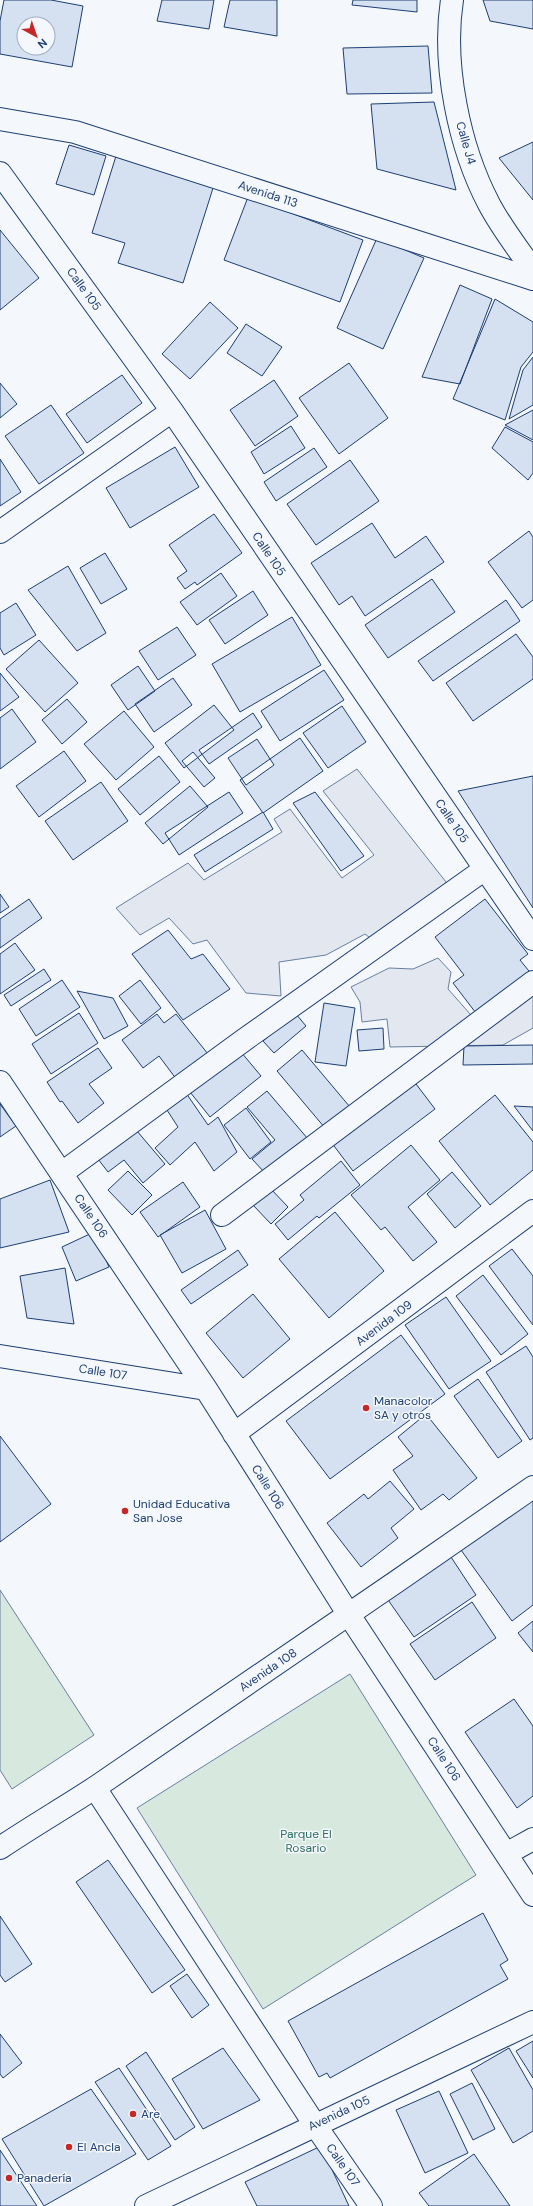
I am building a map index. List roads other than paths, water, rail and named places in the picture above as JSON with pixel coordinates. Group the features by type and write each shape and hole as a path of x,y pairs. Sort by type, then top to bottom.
{"street":[{"name":"Calle J4","path":"452,0 449,21 453,86 462,132 475,173 489,205 533,270"},
{"name":"Avenida 113","path":"0,119 75,132 533,279"},
{"name":"Calle 105","path":"0,172 172,411 533,939"},
{"path":"0,532 172,411"},
{"path":"62,1173 485,869"},
{"path":"222,1215 533,982"},
{"name":"Calle 106","path":"0,1082 206,1389 349,1615 533,1895"},
{"name":"Avenida 109","path":"234,1434 533,1211"},
{"name":"Calle 107","path":"0,1356 206,1389"},
{"name":"Avenida 108","path":"0,1848 95,1788 349,1615 533,1487"},
{"name":"Calle 107","path":"95,1788 315,2125 371,2206"},
{"path":"506,1854 533,1839"},
{"name":"Avenida 105","path":"146,2206 533,2022"}],"place":[{"name":"Manacolor SA y otros","path":"366,1408"},
{"name":"Unidad Educativa San Jose","path":"125,1511"},
{"name":"Are","path":"133,2114"},
{"name":"El Ancla","path":"69,2147"},
{"name":"Panadería","path":"9,2178"}],"park label":[{"name":"Parque El Rosario","path":"306,1841"}]}
